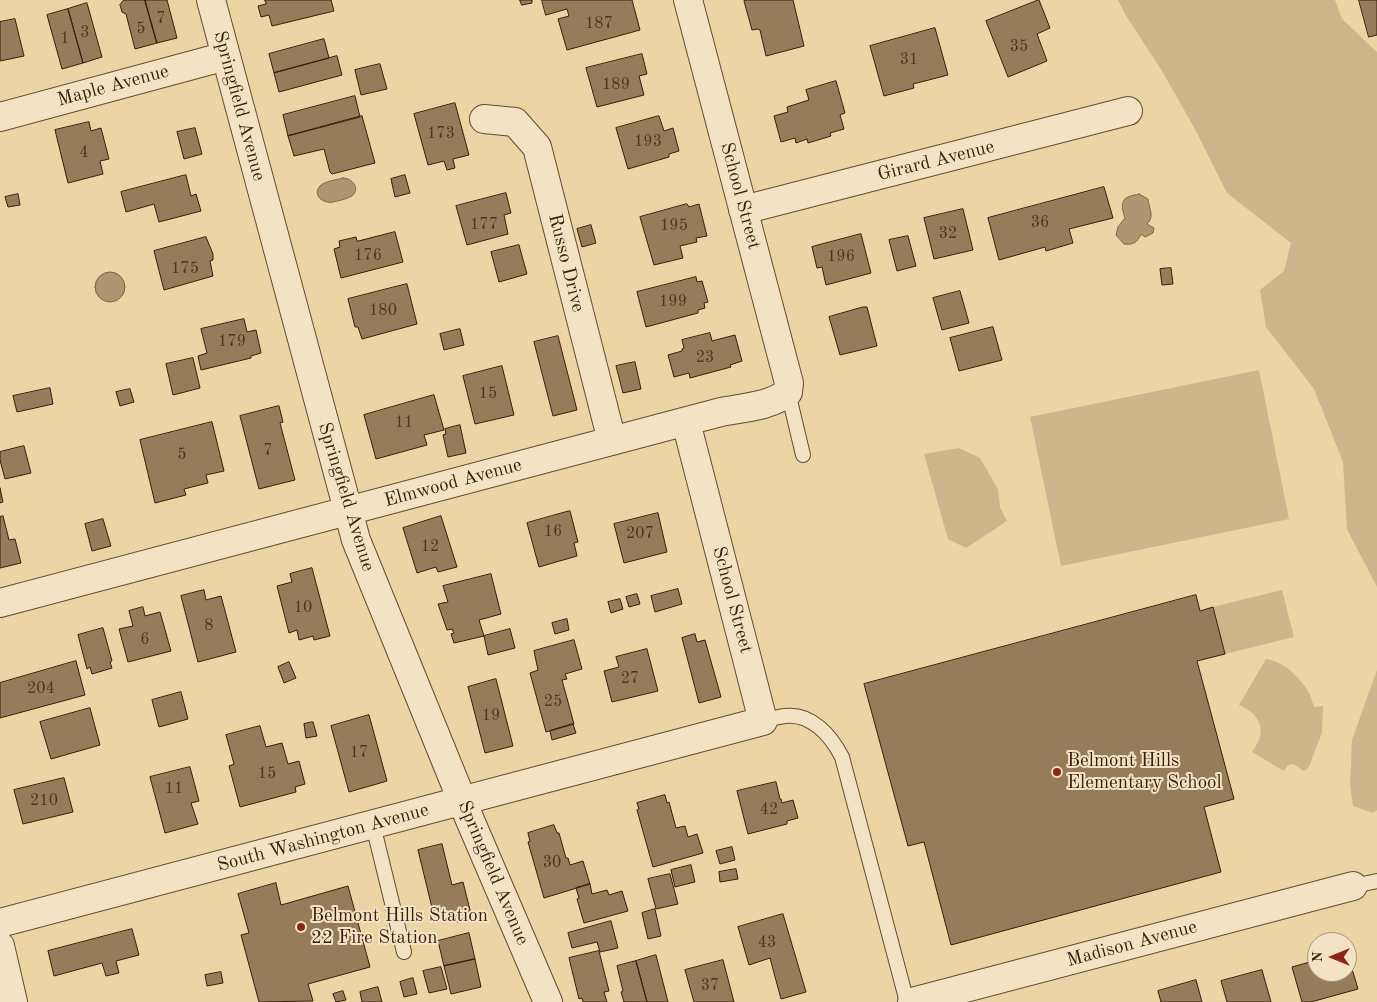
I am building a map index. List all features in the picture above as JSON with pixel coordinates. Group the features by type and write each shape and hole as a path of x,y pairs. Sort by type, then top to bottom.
{"street":[{"name":"Springfield Avenue","path":"211,0 347,511 364,562 462,801 548,1002"},
{"name":"School Street","path":"688,0 789,383 788,392"},
{"name":"Maple Avenue","path":"0,117 226,56"},
{"name":"Girard Avenue","path":"743,210 1128,111"},
{"name":"Russo Drive","path":"484,119 515,122 537,146 612,441"},
{"name":"Elmwood Avenue","path":"0,603 612,441 764,403 783,396 788,392"},
{"name":"School Street","path":"686,422 763,721"},
{"name":"South Washington Avenue","path":"0,923 763,721"},
{"name":"Madison Avenue","path":"912,1002 1365,884"},
{"path":"0,946 13,1002"}],"lane":[{"path":"788,392 803,455"},
{"path":"763,721 787,716 805,719 821,728 834,741 842,757 907,1002"},
{"path":"373,825 404,952"}],"shaded area":[{"path":"1118,0 1335,0 1342,19 1377,52 1377,587 1347,529 1343,462 1314,389 1266,327 1260,290 1284,271 1291,243 1227,193 1196,131"},
{"path":"343,178 354,184 356,190 352,196 342,200 326,202 318,196 318,189 322,184"},
{"path":"1139,194 1148,199 1151,218 1147,224 1154,228 1153,233 1145,237 1141,234 1134,243 1124,244 1116,235 1118,227 1125,218 1122,207 1123,203 1129,196"},
{"path":"110,272 121,276 125,287 121,298 110,302 99,298 95,287 99,276"},
{"path":"1259,370 1289,519 1061,566 1030,417"},
{"path":"959,448 980,458 998,489 1000,507 1007,521 966,548 948,539 924,454"},
{"path":"1282,590 1294,637 1225,654 1213,607"},
{"path":"1266,659 1284,666 1300,680 1308,691 1314,707 1323,706 1322,732 1309,767 1304,771 1293,764 1288,765 1284,771 1252,752 1260,737 1260,724 1253,714 1239,705"},
{"path":"1377,670 1377,810 1373,813 1353,806 1350,785 1352,740"}],"building":[{"path":"124,0 145,0 157,43 135,49 126,14 122,12 120,5"},
{"path":"145,0 167,0 177,38 157,43"},
{"path":"265,0 331,0 334,11 272,26 269,15 261,17 258,6 266,4"},
{"path":"520,0 532,0 532,3 522,5"},
{"path":"542,0 632,0 640,30 567,50 558,19 569,16 567,9 546,15"},
{"path":"793,0 804,46 766,56 760,30 752,30 744,1"},
{"path":"1039,0 1050,28 1037,34 1047,61 1008,77 986,21"},
{"path":"1359,0 1377,0 1377,35 1369,37"},
{"path":"87,3 102,57 83,63 68,9"},
{"path":"68,9 83,63 62,69 47,15"},
{"path":"15,19 24,56 0,61 0,22"},
{"path":"935,28 948,75 913,84 914,88 884,96 870,46"},
{"path":"324,39 329,58 274,73 269,54"},
{"path":"642,54 647,74 639,76 644,95 597,107 586,68"},
{"path":"337,56 342,75 279,92 274,73"},
{"path":"380,64 387,89 361,95 355,70"},
{"path":"836,81 845,113 840,115 844,129 830,133 831,136 808,143 807,139 796,143 795,138 781,142 774,116 788,112 787,107 809,100 806,90"},
{"path":"355,96 360,117 288,136 283,115"},
{"path":"455,103 469,155 453,159 455,168 447,170 444,161 428,165 414,114"},
{"path":"362,116 375,163 332,174 324,149 294,156 288,136"},
{"path":"659,116 664,131 673,128 679,151 669,154 669,157 628,169 616,128"},
{"path":"89,122 91,131 101,128 109,159 100,161 103,174 68,183 55,130"},
{"path":"195,128 202,154 184,159 177,132"},
{"path":"186,175 191,196 196,194 201,211 159,222 154,204 126,212 121,192"},
{"path":"405,175 410,193 395,197 391,179"},
{"path":"1104,187 1113,218 1069,229 1073,243 1046,251 1045,247 999,260 988,218"},
{"path":"506,193 511,213 504,215 508,234 467,245 456,206"},
{"path":"18,194 20,205 8,207 5,197"},
{"path":"687,204 689,207 699,204 707,236 696,238 697,242 680,246 683,258 654,265 640,217"},
{"path":"963,209 973,250 934,259 924,218"},
{"path":"591,225 596,243 582,247 577,229"},
{"path":"395,232 403,262 341,278 334,249 340,247 339,241 356,237 357,241"},
{"path":"861,234 871,273 826,285 822,267 817,268 812,247"},
{"path":"908,236 916,266 897,271 889,240"},
{"path":"206,237 213,254 213,260 210,261 213,276 164,290 154,251"},
{"path":"519,245 527,274 499,282 491,252"},
{"path":"1171,268 1173,284 1162,285 1160,269"},
{"path":"696,277 697,282 702,281 708,302 704,303 705,308 698,310 698,313 646,327 637,292"},
{"path":"407,284 417,324 362,339 358,327 355,327 348,299"},
{"path":"960,291 969,323 942,330 933,298"},
{"path":"867,307 877,346 840,355 829,317"},
{"path":"244,319 247,332 256,330 261,353 251,356 251,358 201,370 198,356 207,353 201,329"},
{"path":"993,327 1002,360 959,371 950,338"},
{"path":"460,329 464,345 444,350 440,334"},
{"path":"710,333 712,341 735,335 742,361 730,365 731,367 690,378 689,373 674,377 668,355 682,351 684,348 682,340"},
{"path":"558,336 577,410 553,416 534,342"},
{"path":"193,358 200,388 173,395 166,364"},
{"path":"635,362 641,389 623,393 616,366"},
{"path":"502,366 514,415 475,424 463,376"},
{"path":"50,388 53,404 17,412 13,396"},
{"path":"130,389 134,402 120,406 116,392"},
{"path":"434,395 444,430 424,435 427,445 376,459 364,415"},
{"path":"279,406 283,422 280,423 295,480 259,489 240,416"},
{"path":"212,422 224,471 206,475 208,483 184,489 186,495 155,503 140,440"},
{"path":"460,425 466,453 448,457 443,435 446,434 445,429"},
{"path":"24,446 31,473 5,479 0,452"},
{"path":"0,488 3,502 0,503"},
{"path":"570,511 578,542 574,543 577,556 539,567 527,523"},
{"path":"658,513 667,552 624,563 614,524"},
{"path":"3,516 9,540 15,539 21,563 0,568 0,517"},
{"path":"441,516 457,567 438,572 436,567 417,573 403,528"},
{"path":"103,519 111,546 92,551 85,524"},
{"path":"312,568 330,636 314,640 313,636 299,640 297,630 289,633 277,586 292,582 290,574"},
{"path":"491,574 501,614 479,620 484,636 454,643 451,634 454,633 452,629 447,630 438,604 448,602 443,586"},
{"path":"678,589 682,604 655,612 651,596"},
{"path":"204,590 206,600 221,596 236,652 198,662 181,596"},
{"path":"637,594 640,604 629,607 626,597"},
{"name":"Belmont Hills Elementary School","path":"1196,595 1200,611 1213,607 1225,654 1197,661 1234,799 1204,807 1221,872 951,945 924,842 908,846 864,684"},
{"path":"620,599 623,609 611,613 608,602"},
{"path":"143,607 145,616 160,612 171,651 128,662 119,629 133,626 129,611"},
{"path":"567,619 569,630 555,634 552,623"},
{"path":"103,628 112,661 110,662 112,668 92,674 90,667 87,669 78,635"},
{"path":"510,629 515,648 488,655 484,636"},
{"path":"695,634 697,642 705,640 721,697 699,703 682,638"},
{"path":"574,640 582,669 565,674 567,679 562,680 574,724 546,732 530,673 538,670 534,651"},
{"path":"647,649 658,691 612,702 604,671 619,667 616,657"},
{"path":"76,661 85,695 0,718 0,683"},
{"path":"289,662 296,678 284,683 278,667"},
{"path":"496,679 513,746 485,753 468,687"},
{"path":"181,692 188,719 159,727 152,700"},
{"path":"90,708 100,745 51,759 40,722"},
{"path":"369,715 387,781 349,792 331,726"},
{"path":"313,722 317,736 306,738 304,724"},
{"path":"573,724 576,733 552,740 550,731"},
{"path":"260,726 266,747 282,743 288,764 299,761 305,784 295,787 296,792 240,807 229,766 234,764 226,735"},
{"path":"190,767 199,801 191,803 198,824 165,833 150,777"},
{"path":"64,778 73,812 23,824 14,790"},
{"path":"776,782 782,803 793,800 798,818 787,821 787,824 748,834 737,791"},
{"path":"665,795 667,803 669,802 676,828 685,826 688,837 697,834 703,853 653,867 637,810 639,809 637,803"},
{"path":"554,825 557,833 559,833 566,858 568,858 570,865 583,861 590,884 544,898 528,842 530,841 528,833"},
{"path":"442,844 452,885 463,882 472,918 457,922 455,911 434,916 418,850"},
{"path":"732,847 735,860 720,864 716,851"},
{"path":"691,865 695,882 675,887 671,870"},
{"path":"736,869 738,879 720,882 719,872"},
{"path":"670,874 678,904 656,909 648,879"},
{"path":"276,883 281,905 348,886 370,967 308,984 313,1001 259,1002 241,935 249,933 238,894"},
{"path":"590,884 592,894 607,890 609,895 622,891 628,911 584,923 576,888"},
{"path":"655,909 661,936 648,939 642,913"},
{"path":"783,914 806,992 781,999 770,958 749,965 738,927"},
{"path":"611,921 618,948 600,952 597,942 572,948 568,933"},
{"path":"132,929 139,955 116,961 119,973 106,976 102,963 54,976 48,951"},
{"path":"469,933 475,959 444,966 438,941"},
{"path":"599,951 609,991 604,992 607,1002 583,1002 582,998 579,999 569,958"},
{"path":"656,955 668,1002 647,1002 636,961"},
{"path":"475,959 481,987 451,994 444,966"},
{"path":"723,960 734,1002 694,1002 685,970"},
{"path":"636,961 647,1002 624,1002 617,966"},
{"path":"1307,963 1307,982 1356,982 1358,989 1311,1002 1302,1002 1292,967"},
{"path":"441,967 447,989 429,993 423,971"},
{"path":"1262,970 1271,1002 1227,1002 1221,981"},
{"path":"221,972 223,983 207,986 205,975"},
{"path":"413,978 417,994 404,997 400,982"},
{"path":"1196,980 1202,1002 1161,1002 1158,991"},
{"path":"378,987 382,1002 362,1002 360,992"},
{"path":"343,991 346,1000 336,1002 333,994"}],"place":[{"name":"Belmont Hills Elementary School","path":"1057,772"},
{"name":"Belmont Hills Station 22 Fire Station","path":"301,927"}]}
